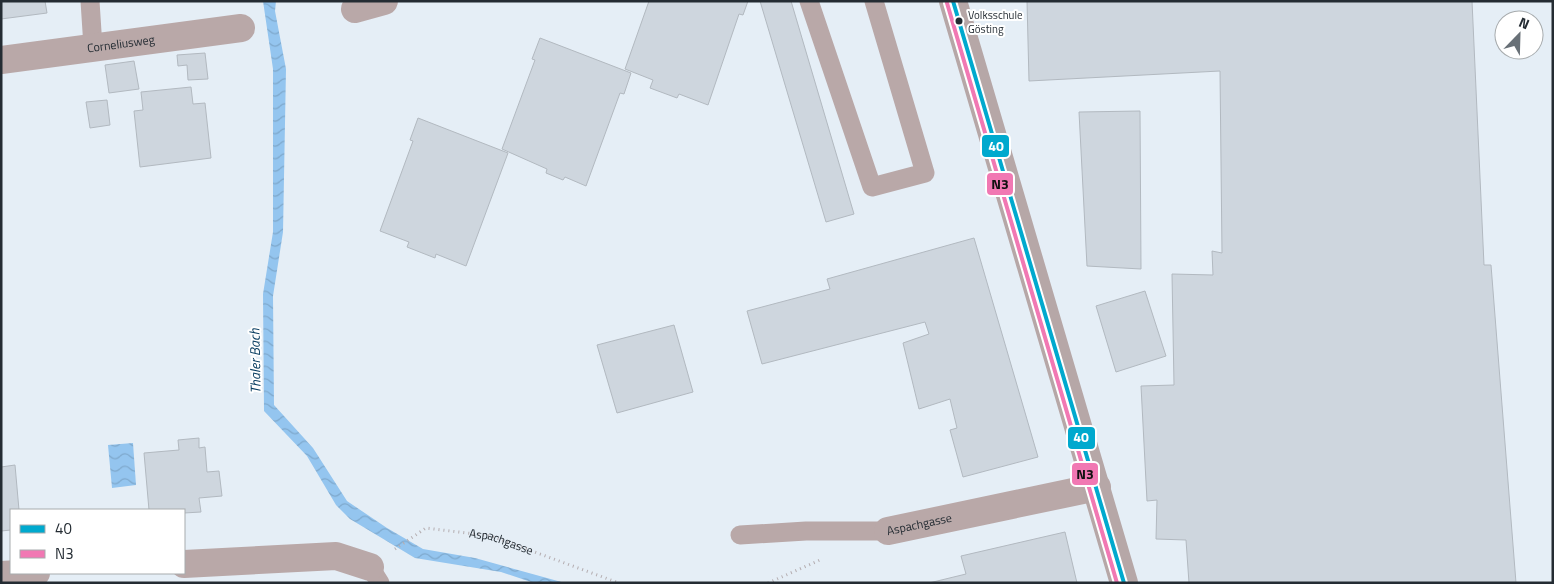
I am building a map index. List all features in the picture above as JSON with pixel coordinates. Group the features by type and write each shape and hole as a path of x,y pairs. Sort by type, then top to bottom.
{"main road":[{"path":"953,1 1124,583"}],"street":[{"path":"355,8 384,1"},
{"name":"Corneliusweg","path":"1,60 241,28"},
{"name":"Aspachgasse","path":"888,531 1097,487"},
{"path":"185,564 336,556 375,575"},
{"path":"1,575 18,574"}],"lane":[{"path":"90,1 93,47"},
{"path":"809,1 872,187 925,173 874,1"},
{"name":"Aspachgasse","path":"740,534 806,531 888,531"}],"path":[{"name":"Aspachgasse","path":"392,552 426,528 491,536 619,583"}],"water":[{"name":"Thaler Bach","path":"263,1 276,1 275,11 286,69 283,232 273,296 274,405 313,448 347,501 387,528 423,549 475,558 565,583 534,583 501,572 415,558 350,519 336,505 307,456 264,411 263,294 273,232 273,69"},
{"path":"133,443 136,485 112,488 108,445"}],"building":[{"path":"1,1 45,1 47,13 1,19"},
{"path":"649,1 748,1 743,15 739,14 708,105 679,94 677,98 650,88 653,80 625,69"},
{"path":"760,1 791,1 854,214 826,222"},
{"path":"1027,1 1472,1 1484,265 1491,265 1516,583 1189,583 1186,540 1156,539 1157,500 1147,501 1141,386 1174,385 1172,274 1213,275 1212,251 1222,253 1220,71 1029,81"},
{"path":"540,38 631,73 624,94 620,93 586,186 565,177 563,180 546,173 547,169 502,149 535,60 532,59"},
{"path":"205,53 208,79 188,80 187,65 178,66 177,55"},
{"path":"134,61 139,89 109,93 105,65"},
{"path":"191,87 193,104 205,103 211,158 140,167 134,111 143,110 141,92"},
{"path":"107,100 110,125 90,128 86,102"},
{"path":"1140,111 1141,269 1087,266 1079,112"},
{"path":"418,118 508,153 466,266 436,254 435,258 407,247 409,242 380,231 413,141 410,140"},
{"path":"974,238 1038,457 963,477 950,430 957,428 950,399 919,409 903,343 929,334 925,322 762,364 747,311 830,289 827,279"},
{"path":"1145,291 1166,356 1116,372 1096,306"},
{"path":"674,325 693,392 617,413 597,345"},
{"path":"199,438 199,448 205,447 207,472 219,471 222,496 199,498 201,512 185,513 185,509 149,509 144,453 179,450 178,440"},
{"path":"15,465 19,509 10,509 10,530 1,531 1,467"},
{"path":"1065,532 1077,583 929,583 966,574 961,556"}],"transit line":[{"name":"40","path":"953,1 1124,583"},
{"name":"N3","path":"947,3 1117,583"}],"place":[{"name":"Volksschule Gösting","path":"959,21"}]}
